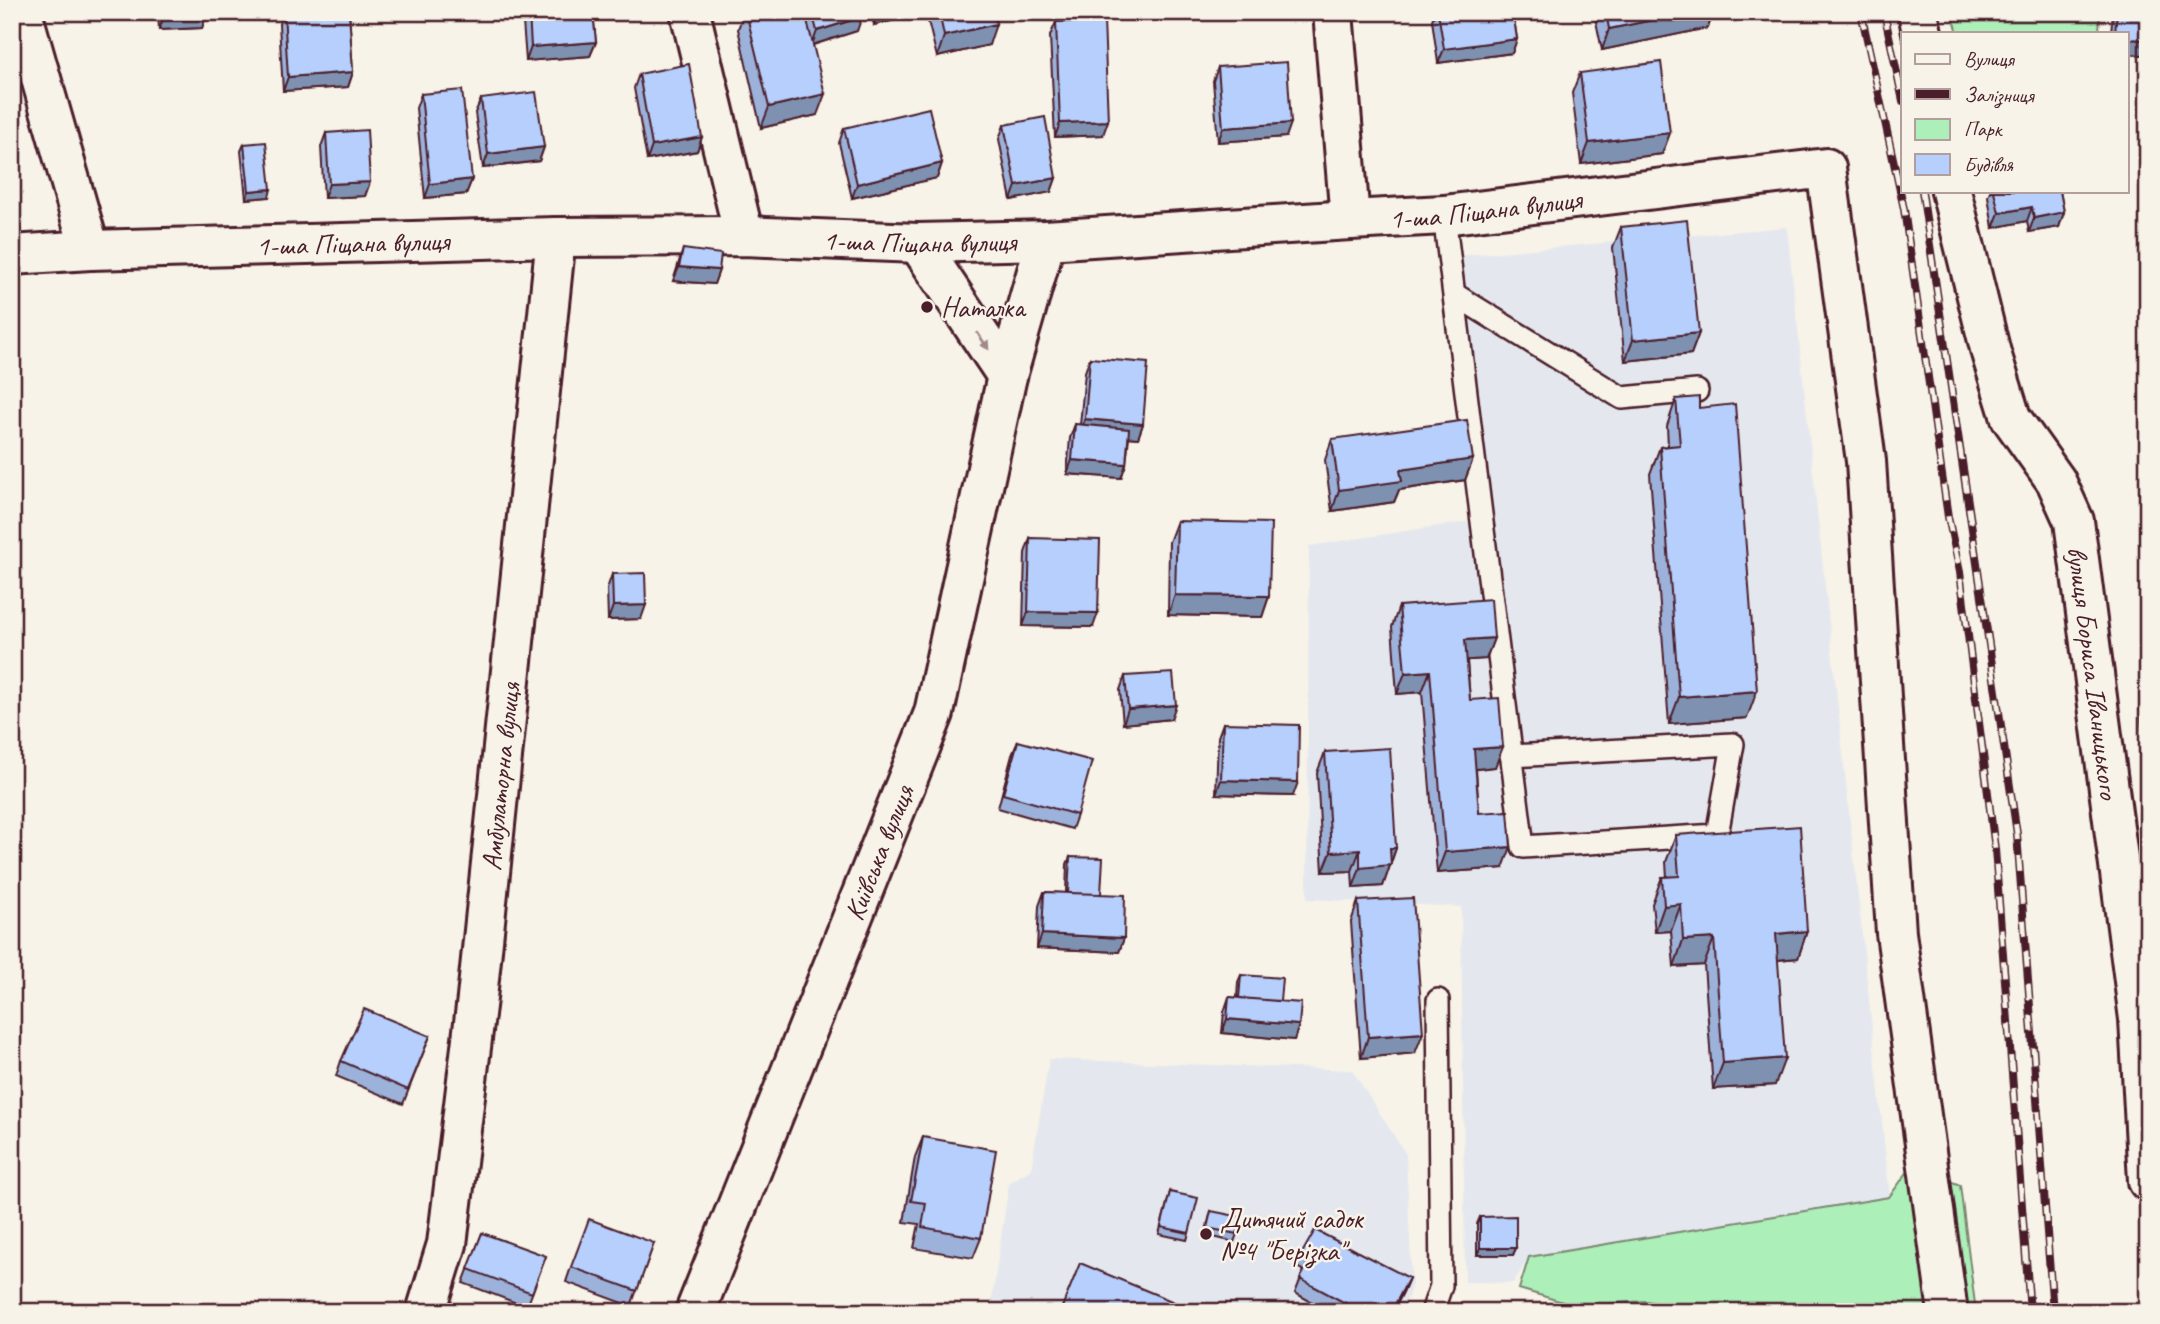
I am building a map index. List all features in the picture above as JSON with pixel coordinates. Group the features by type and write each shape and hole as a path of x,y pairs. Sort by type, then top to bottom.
{"street":[{"path":"22,12 89,250"},
{"path":"690,12 744,236"},
{"path":"1333,12 1350,220"},
{"path":"1918,12 1922,32"},
{"name":"1-ша Піщана вулиця","path":"12,255 89,250 556,237 744,236 918,243 1046,240 1444,215 1826,168 1866,461 1896,933 1948,1312"},
{"name":"вулиця Бориса Іваницького","path":"1951,192 1991,353 2011,418 2056,481 2074,520 2139,1019 2148,1181"},
{"name":"Амбулаторна вулиця","path":"426,1312 447,1244 477,998 556,237"},
{"name":"Київська вулиця","path":"695,1312 934,713 1007,376 1046,240"},
{"path":"918,243 1007,376"}],"lane":[{"path":"1444,215 1522,847 1717,835 1734,744 1511,756"},
{"path":"1454,294 1622,398 1697,391"},
{"path":"1432,1312 1441,1286 1438,1000"}],"shaded area":[{"path":"1787,227 1890,1197 1530,1257 1513,1283 1465,1282 1461,907 1307,899 1309,546 1490,518 1454,256"},
{"name":"Дитячий садок №4 \"Берізка\"","path":"1049,1059 1352,1070 1406,1154 1412,1284 1403,1312 990,1312 1009,1183 1031,1169"}],"green space":[{"path":"1952,12 2100,12 2099,32 1958,32"},
{"path":"1912,1166 1960,1185 1976,1312 1700,1312 1646,1301 1576,1306 1519,1289 1529,1257 1889,1197"}],"building":[{"path":"163,12 207,12 207,14 164,16"},
{"path":"284,12 349,12 353,72 288,77"},
{"path":"529,12 593,12 596,42 531,47"},
{"path":"746,12 805,12 825,94 769,107"},
{"path":"812,12 860,12 862,17 817,31"},
{"path":"939,12 994,12 996,24 944,36"},
{"path":"1438,12 1513,12 1517,39 1444,49"},
{"path":"1606,12 1691,12 1609,29"},
{"path":"2117,12 2148,12 2148,40 2128,39 2128,32 2115,32"},
{"path":"1104,20 1108,121 1060,123 1056,22"},
{"path":"1287,62 1291,123 1223,128 1218,67"},
{"path":"1661,62 1670,133 1589,143 1580,73"},
{"path":"689,64 702,137 652,146 639,74"},
{"path":"462,90 472,179 430,184 421,94"},
{"path":"536,92 544,147 488,154 481,99"},
{"path":"929,108 942,163 857,184 844,128"},
{"path":"1045,117 1056,178 1016,186 1004,125"},
{"path":"367,130 370,182 329,184 326,133"},
{"path":"266,142 271,189 249,191 244,144"},
{"path":"1994,192 2060,192 2064,212 2034,218 2032,207 1999,213"},
{"path":"1687,220 1699,333 1633,340 1621,227"},
{"path":"683,249 721,254 719,270 679,267"},
{"path":"1090,358 1148,363 1143,424 1085,419"},
{"path":"1699,397 1699,408 1735,404 1757,691 1679,697 1660,447 1680,445 1676,399"},
{"path":"1467,420 1473,459 1400,470 1402,481 1339,490 1332,439"},
{"path":"1075,424 1129,429 1126,464 1072,460"},
{"path":"1177,521 1271,523 1269,596 1175,595"},
{"path":"1030,538 1100,540 1098,613 1028,612"},
{"path":"645,573 646,605 613,606 612,574"},
{"path":"1491,599 1494,638 1465,640 1470,700 1499,698 1503,747 1474,749 1479,813 1508,811 1511,847 1445,852 1430,671 1405,673 1399,606"},
{"path":"1173,673 1176,705 1128,709 1125,676"},
{"path":"2145,681 2148,681 2147,719"},
{"path":"1223,723 1299,725 1298,782 1221,780"},
{"path":"1018,741 1092,761 1077,815 1003,794"},
{"path":"1390,748 1396,848 1390,848 1391,865 1360,868 1360,850 1331,852 1325,752"},
{"path":"1800,826 1807,931 1776,934 1785,1058 1723,1063 1714,938 1683,940 1681,904 1664,906 1662,877 1679,876 1676,835"},
{"path":"1070,857 1103,858 1101,894 1068,893"},
{"path":"1044,892 1125,895 1124,938 1042,934"},
{"path":"1413,898 1423,1033 1368,1037 1358,901"},
{"path":"1241,975 1282,978 1280,1001 1239,998"},
{"path":"1229,997 1301,1003 1299,1025 1227,1019"},
{"path":"364,1009 430,1036 408,1090 341,1061"},
{"path":"923,1137 996,1150 981,1238 922,1227 926,1203 911,1201"},
{"path":"1170,1192 1198,1198 1189,1233 1161,1227"},
{"path":"1211,1211 1241,1217 1237,1234 1207,1228"},
{"path":"1516,1216 1516,1248 1480,1248 1480,1217"},
{"path":"589,1219 654,1243 637,1291 571,1267"},
{"path":"1315,1230 1409,1278 1391,1312 1362,1312 1300,1279 1311,1258 1302,1253"},
{"path":"482,1233 546,1256 532,1293 468,1269"},
{"path":"1080,1263 1198,1312 1060,1312"}],"railway":[{"path":"1861,12 1904,209 1948,517 1960,572 1995,849 2030,1312"},
{"path":"1884,12 1901,92"},
{"path":"1922,192 2017,834 2053,1312"}],"place":[{"name":"Наталка","path":"927,307"},
{"name":"Дитячий садок №4 \"Берізка\"","path":"1206,1234"}]}
